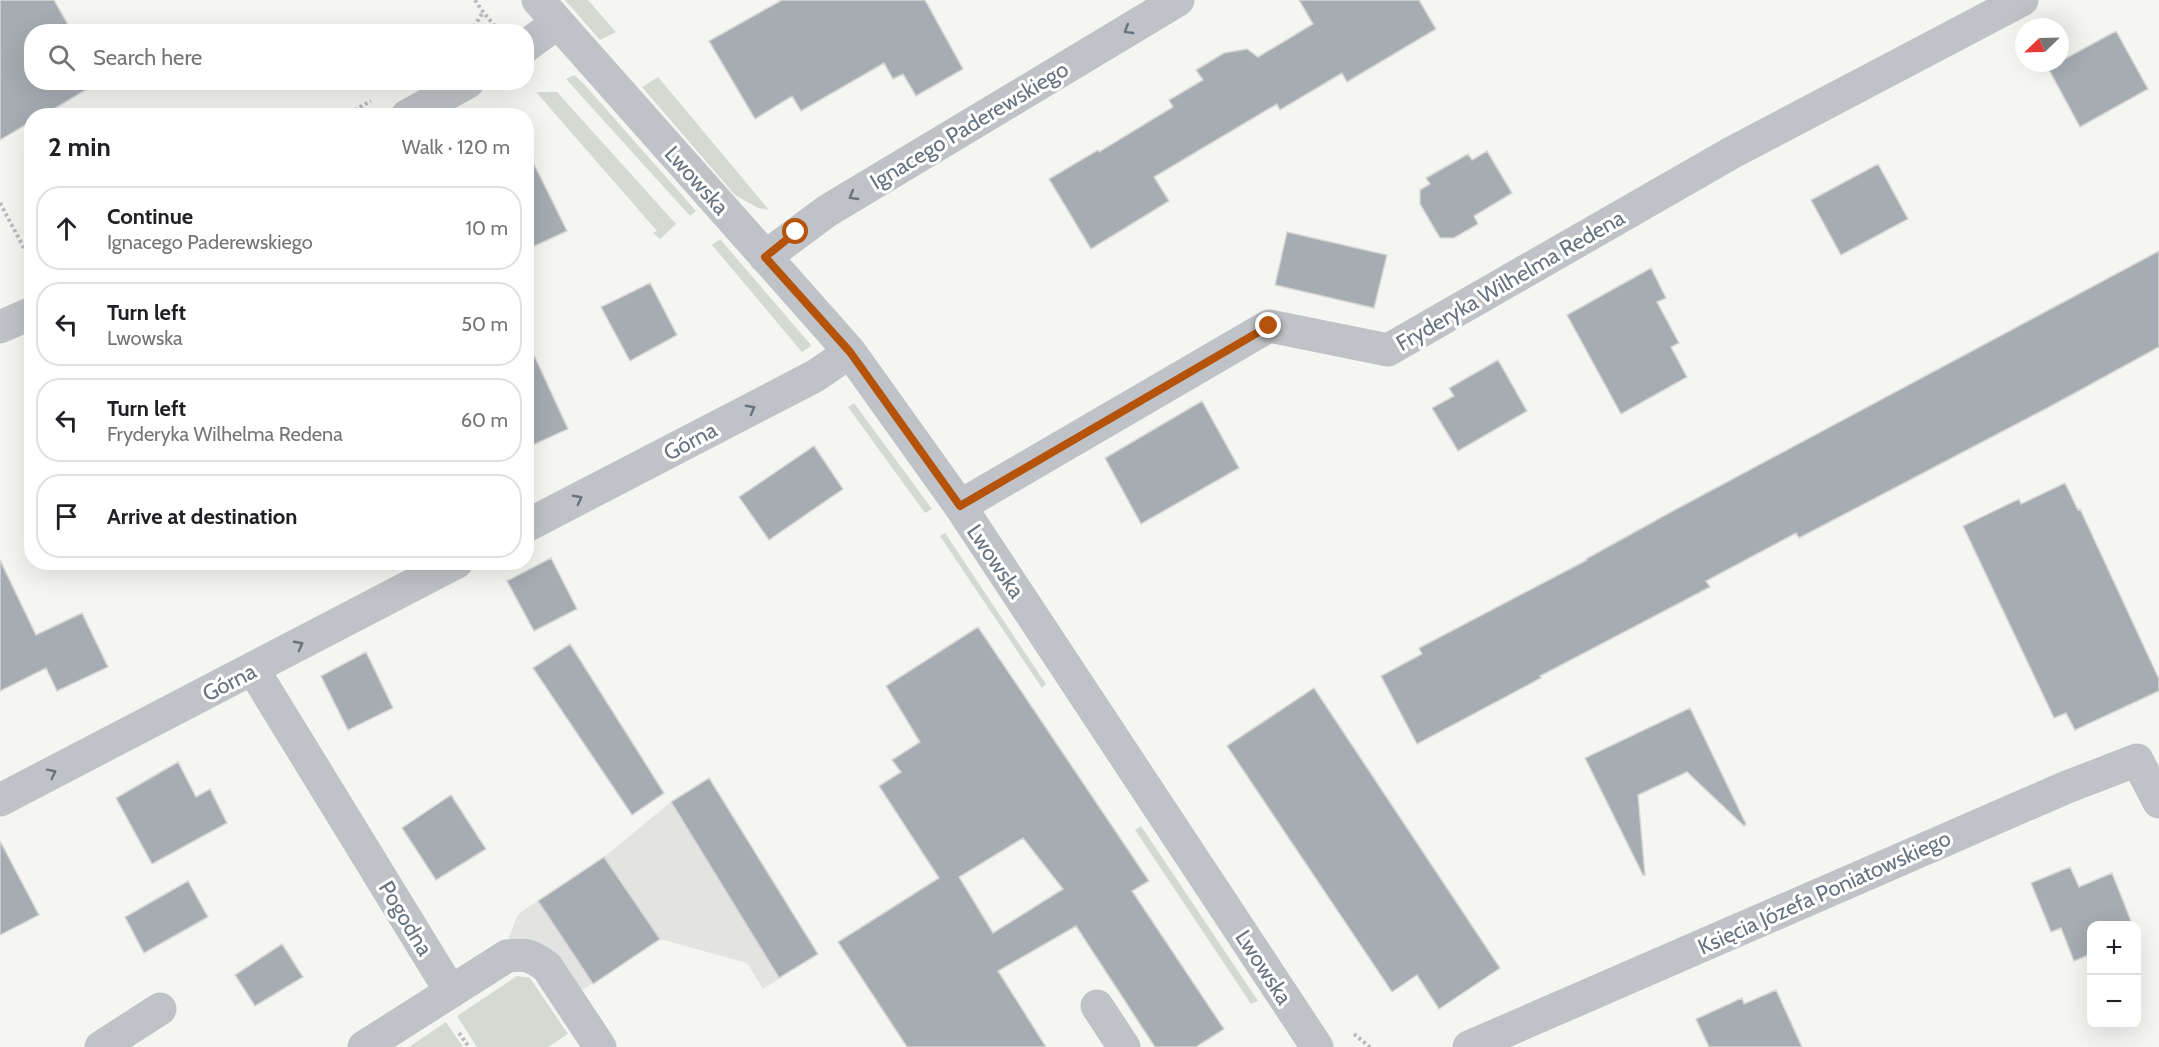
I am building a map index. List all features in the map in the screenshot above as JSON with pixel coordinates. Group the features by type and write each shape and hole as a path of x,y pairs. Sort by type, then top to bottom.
{"street":[{"name":"Ignacego Paderewskiego","path":"765,257 827,211 1178,0"},
{"name":"Fryderyka Wilhelma Redena","path":"960,506 1269,326 1388,350 1733,152 2022,0"},
{"name":"Lwowska","path":"547,12 850,352 960,506 1317,1047"},
{"path":"534,32 547,12"},
{"path":"421,108 454,90"},
{"path":"0,327 24,316"},
{"name":"Górna","path":"534,522 815,376 850,352"},
{"name":"Górna","path":"0,800 442,570"},
{"name":"Pogodna","path":"253,669 451,992"},
{"name":"Księcia Józefa Poniatowskiego","path":"1469,1047 2067,787 2137,760 2159,802"},
{"path":"364,1047 507,956 523,954 547,967 600,1047"},
{"path":"1097,1006 1124,1047"},
{"path":"101,1047 160,1010"}],"path":[{"path":"476,0 494,24"},
{"path":"476,24 483,12"},
{"path":"0,203 24,248"}],"shaded area":[{"path":"565,0 588,0 616,32 600,40"},
{"path":"574,75 696,211 690,216 566,79"},
{"path":"658,77 769,210 758,208 735,195 642,87"},
{"path":"536,92 557,92 676,224 660,239 653,233 657,231"},
{"path":"720,239 811,346 802,352 712,245"},
{"path":"854,403 932,509 925,513 848,407"},
{"path":"945,533 1046,684 1042,688 940,536"},
{"path":"671,802 788,973 763,989 747,963 660,939 556,1007 508,940 518,914 604,857"},
{"path":"1141,826 1258,1001 1251,1004 1135,830"},
{"path":"517,976 530,978 568,1034 548,1047 477,1047 457,1016"},
{"path":"446,1022 463,1047 409,1047"}],"building":[{"path":"0,0 54,0 68,24 24,24 24,90 86,90 55,108 24,108 24,126 0,140"},
{"path":"782,0 925,0 963,69 916,96 903,74 893,79 884,63 801,111 792,96 755,119 709,41"},
{"path":"1299,0 1419,0 1436,29 1347,82 1342,73 1280,110 1277,104 1154,177 1169,201 1091,249 1049,179 1173,107 1169,100 1203,80 1196,70 1224,53 1247,49 1258,57 1313,24"},
{"path":"2116,31 2148,89 2080,127 2050,72 2069,72 2069,57"},
{"path":"1487,151 1512,193 1474,216 1478,224 1454,238 1440,238 1420,204 1420,190 1430,184 1426,178 1468,154 1472,160"},
{"path":"534,164 567,231 534,246"},
{"path":"1878,164 1908,219 1841,255 1811,200"},
{"path":"1287,232 1387,255 1374,308 1275,285"},
{"path":"2159,251 2159,347 1799,538 1796,533 1706,581 1710,587 1540,676 1541,678 1417,744 1381,676 1422,654 1419,648 1587,560 1671,512"},
{"path":"1651,268 1666,298 1657,302 1679,343 1671,347 1687,377 1621,414 1567,315"},
{"path":"650,283 677,335 630,361 601,307"},
{"path":"534,355 568,429 534,444"},
{"path":"1498,360 1527,411 1458,451 1432,408 1454,396 1449,388"},
{"path":"1202,401 1239,468 1141,524 1105,458"},
{"path":"814,446 843,489 769,540 739,497"},
{"path":"2065,483 2078,510 2080,509 2159,679 2159,691 2075,730 2066,713 2054,718 1963,526 2019,499 2021,504"},
{"path":"551,558 577,609 534,631 507,581 528,570 534,570 534,567"},
{"path":"0,560 36,635 82,613 108,667 57,691 46,668 0,691"},
{"path":"978,627 1149,881 1132,891 1224,1029 1196,1047 1155,1047 1076,926 998,971 1046,1047 907,1047 838,942 939,878 879,786 901,772 892,760 920,742 886,686","holes":["1023,838 1063,889 993,933 959,877"]},
{"path":"570,644 664,793 632,815 533,668"},
{"path":"366,652 393,708 348,730 321,676"},
{"path":"1314,688 1500,968 1439,1009 1417,975 1392,992 1227,746"},
{"path":"1690,708 1746,824 1744,826 1687,772 1638,795 1645,875 1643,875 1585,758"},
{"path":"178,762 196,797 210,789 227,823 152,864 116,798"},
{"path":"709,778 818,954 779,978 671,802"},
{"path":"451,795 486,849 436,880 402,828"},
{"path":"0,841 39,915 0,935"},
{"path":"604,857 660,939 593,984 538,901"},
{"path":"2070,867 2079,887 2112,873 2131,921 2087,921 2087,956 2074,961 2061,928 2051,932 2031,883"},
{"path":"188,881 208,917 144,953 125,917"},
{"path":"282,944 303,977 255,1006 235,975"},
{"path":"1776,990 1802,1047 1709,1047 1696,1019 1742,998 1744,1004"}],"route":[{"path":"796,232 765,257 850,352 960,506 1269,326"}]}
